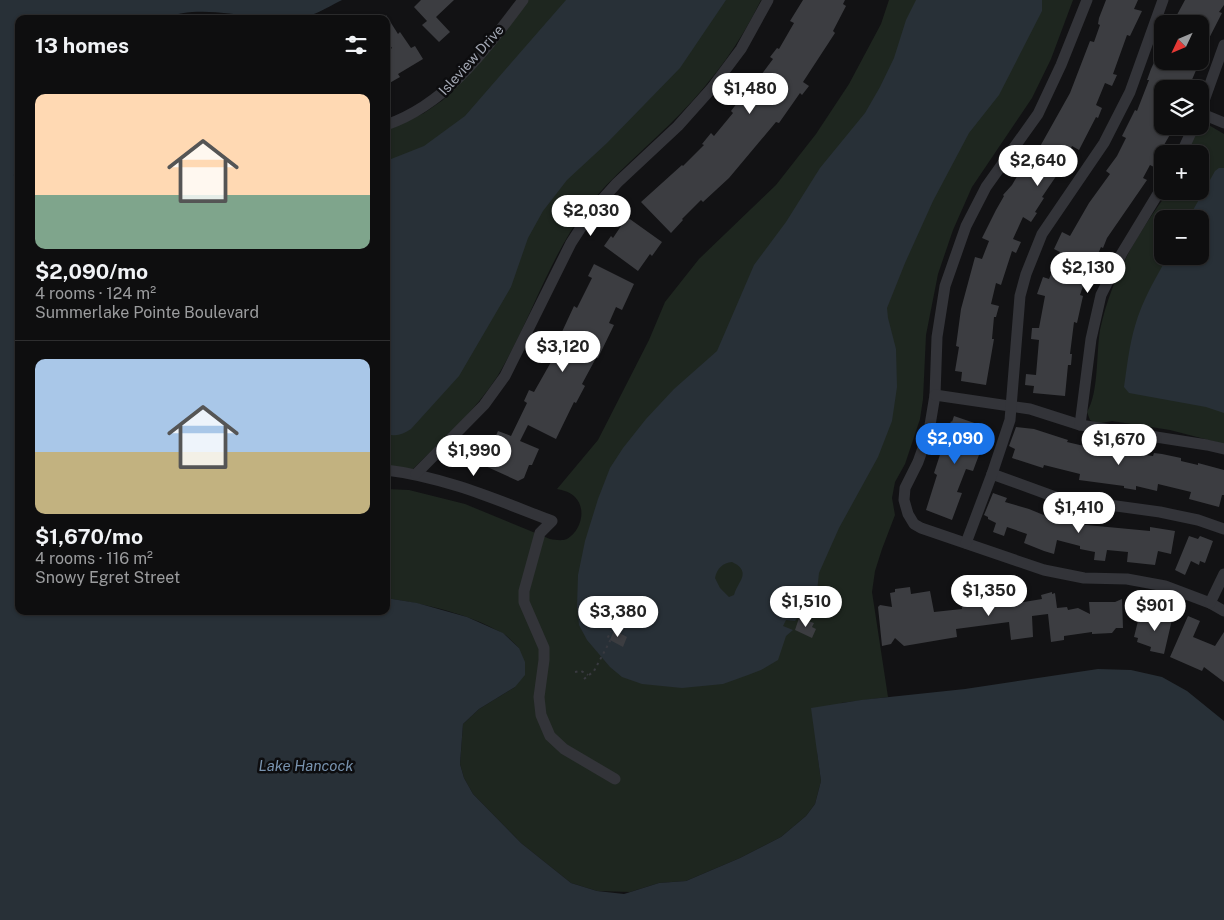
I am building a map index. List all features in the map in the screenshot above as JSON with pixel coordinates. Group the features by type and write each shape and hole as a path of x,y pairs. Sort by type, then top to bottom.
{"street":[{"name":"Isleview Drive","path":"390,124 420,110 443,93 477,57 523,0"},
{"path":"416,474 484,405 505,376 571,243 591,212 618,183 678,126 711,89 741,48 768,0"},
{"path":"1087,0 1061,65 1038,114 986,187 966,226 945,286 937,337 935,395 929,431 906,488 904,500 908,514 914,524 966,543 1044,570 1084,578 1127,579 1164,586 1210,603 1224,611"},
{"path":"966,543 1010,420 1012,407 1011,388 1016,355 1020,296 1026,274 1042,234 1104,143 1130,92 1163,0"},
{"path":"1209,87 1224,45"},
{"path":"1209,116 1224,123"},
{"path":"1080,426 1091,339 1101,295 1122,253 1154,200"},
{"path":"935,395 1030,409 1080,426 1224,449"},
{"path":"390,471 416,474 474,490 552,520 540,533 524,591 524,602 544,648 539,698 541,715 550,736 570,753 615,779"},
{"path":"992,474 1058,498 1160,512 1198,520 1224,529"},
{"path":"1210,603 1224,574"}],"path":[{"path":"584,679 594,671 600,661 610,641 607,639 611,631"},
{"path":"575,672 581,671 588,675"}],"shaded area":[{"path":"527,0 761,0 745,31 726,60 704,87 681,113 607,184 585,210 561,249 497,377 479,402 413,469 390,467 390,129 424,113 443,100"},
{"path":"889,0 1073,0 1051,59 1032,98 972,187 953,230 938,274 926,335 923,399 920,419 905,464 895,482 892,498 895,515 875,571 872,592 888,697 841,703 817,751 821,781 815,804 806,816 781,837 740,858 686,881 659,883 630,892 597,891 571,883 521,843 473,794 464,778 460,764 463,724 479,709 515,687 519,648 504,634 475,620 431,606 390,599 390,489 409,490 465,504 550,539 563,540 572,535 581,520 581,508 573,495 557,489 598,440 649,340 665,302 699,259 776,185 816,134 849,84 881,24"},
{"path":"1209,125 1224,134 1224,444 1170,430 1112,421 1097,424 1090,420 1087,412 1094,394 1100,330 1111,291 1136,240 1154,213 1154,265 1209,265 1209,210 1156,210 1163,200 1209,200 1209,145 1188,145 1192,136 1209,135"}],"water":[{"name":"Lake Hancock","path":"0,0 342,0 312,15 244,15 194,12 175,15 15,15 15,615 390,615 390,599 417,603 467,617 503,633 519,648 525,662 525,675 515,687 479,709 463,724 460,764 464,778 473,794 521,843 571,883 597,891 624,894 659,883 686,881 740,858 781,837 806,816 815,804 821,781 811,708 861,700 965,689 1098,669 1131,670 1162,677 1187,691 1224,721 1224,920 0,920"},
{"path":"566,0 726,0 680,68 607,143 567,180 543,211 528,238 511,287 459,376 411,429 399,435 393,435 390,434 390,159 424,146 465,116"},
{"path":"916,0 1042,0 1042,11 999,95 969,133 933,201 887,308 896,349 897,387 892,421 878,457 839,528 819,573 817,607 798,617 795,621 786,620 783,626 793,630 786,636 778,660 761,670 723,684 682,688 642,684 622,677 610,667 587,640 579,625 577,607 578,575 585,541 610,468 646,419 674,389 717,351 754,265 786,222 820,168 865,113 880,87 894,58 906,20","holes":["732,562 742,570 742,577 734,595 729,597 720,588 715,578 716,574 726,564"]},
{"path":"1219,168 1224,168 1224,413 1206,407 1129,393 1124,387 1131,341 1138,317 1149,290 1163,265 1209,265 1209,210 1193,210 1199,200 1209,200 1209,182"}],"building":[{"path":"421,0 454,0 436,17 450,32 439,42 422,25 427,21 414,7"},
{"path":"803,0 845,0 843,4 846,6 833,31 835,33 803,82 809,86 802,95 800,93 779,123 776,122 729,178 703,202 701,200 671,233 641,202 683,166 704,145 702,144 711,133 714,136 733,113 731,111 773,59 770,57 777,48 779,49 794,23 790,21"},
{"path":"1106,0 1138,0 1134,9 1142,11 1130,36 1127,35 1113,74 1117,75 1112,86 1105,83 1096,105 1102,108 1098,118 1096,117 1079,150 1072,146 1061,169 1042,197 1044,198 1035,212 1037,213 1031,222 1023,217 1013,239 1021,242 1016,253 1012,251 1001,285 996,283 991,304 999,306 996,317 994,317 992,339 994,339 986,385 961,381 962,372 955,371 959,347 956,346 961,309 975,257 982,259 989,241 982,238 1003,195 1012,185 1026,161 1030,163 1033,159 1070,93 1090,41 1094,42 1100,25 1098,24 1099,18"},
{"path":"1185,0 1224,0 1224,5 1219,12 1222,13 1209,38 1209,15 1177,15"},
{"path":"390,21 398,34 400,32 411,48 415,46 423,59 398,74 400,77 390,83 390,49 392,48 390,45"},
{"path":"1154,62 1154,70 1196,70 1192,80 1154,80 1154,135 1170,135 1164,145 1154,145 1154,167 1150,165 1143,178 1147,180 1107,238 1103,248 1101,247 1088,281 1085,280 1080,295 1083,296 1077,323 1074,322 1070,354 1072,354 1071,365 1068,365 1065,396 1033,393 1034,386 1025,385 1026,374 1036,375 1039,340 1031,339 1032,328 1039,328 1045,296 1037,294 1043,277 1049,279 1060,252 1054,249 1062,232 1070,236 1089,203 1110,174 1106,171 1117,156 1126,138 1122,136 1135,110 1137,111 1149,80 1147,80"},
{"path":"627,217 662,242 652,256 650,254 638,271 604,246 611,236 613,238"},
{"path":"594,264 634,284 622,310 616,307 609,323 614,325 598,358 596,358 582,384 585,386 576,403 574,402 556,439 528,425 520,441 539,449 532,465 529,465 524,478 518,481 483,465 498,431 511,436 527,403 524,401 529,390 534,392 551,362 547,360 574,306 577,308 592,278 588,276"},
{"path":"954,416 986,427 981,443 983,444 973,471 966,469 957,492 962,493 952,520 926,510 937,475 934,473"},
{"path":"1016,427 1034,429 1068,440 1067,442 1084,446 1085,444 1118,448 1132,453 1153,456 1154,453 1162,454 1181,458 1181,461 1198,465 1198,463 1224,470 1224,495 1222,495 1219,507 1189,499 1191,492 1158,484 1157,491 1136,486 1136,490 1124,488 1124,486 1079,480 1080,474 1044,465 1043,468 1012,458 1015,449 1009,446"},
{"path":"993,493 1007,498 1005,502 1061,521 1063,518 1077,521 1076,524 1150,531 1150,527 1175,531 1171,554 1158,551 1155,565 1127,562 1128,552 1107,550 1105,561 1094,560 1095,552 1080,549 1080,546 1057,540 1054,554 1044,551 1024,543 1027,534 1007,527 1004,536 993,532 996,523 984,515"},
{"path":"1189,536 1198,539 1200,536 1213,541 1205,563 1200,561 1199,565 1191,561 1185,575 1175,570"},
{"path":"972,580 975,598 992,597 1006,605 1005,595 1016,593 1018,603 1042,599 1041,595 1052,592 1052,594 1055,593 1057,608 1067,607 1068,610 1078,608 1090,614 1089,602 1115,602 1122,599 1123,628 1116,628 1112,633 1092,634 1092,632 1064,636 1064,640 1051,642 1048,614 1032,616 1033,637 1011,640 1009,622 956,629 957,637 904,646 895,638 891,644 882,646 878,607 880,605 892,607 890,593 895,592 895,589 910,587 911,594 930,591 934,612 962,609 958,582"},
{"path":"1162,608 1174,611 1164,654 1150,651 1151,647 1137,642 1138,638 1134,637 1138,621 1158,623"},
{"path":"1188,616 1200,621 1193,637 1215,646 1224,632 1224,682 1204,667 1202,671 1170,657"},
{"path":"799,618 814,623 812,627 816,629 812,638 795,630"},
{"path":"614,630 627,637 623,647 610,640"}]}
